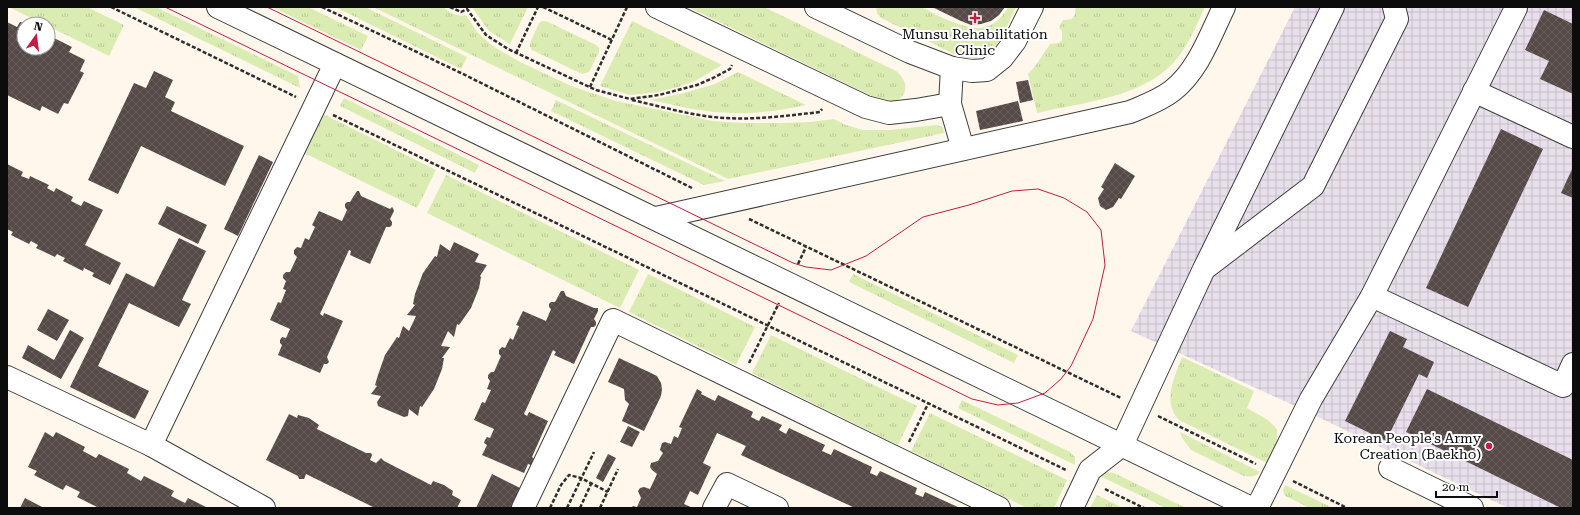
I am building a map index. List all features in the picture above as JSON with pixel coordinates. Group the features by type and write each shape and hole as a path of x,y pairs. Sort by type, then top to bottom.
{"street":[{"path":"218,7 656,218 788,284 1251,508"},
{"path":"658,7 866,107 889,113 950,104"},
{"path":"816,7 910,52 952,68 972,71 987,70 1002,58 1015,41 1032,7"},
{"path":"656,218 1130,112 1150,104 1171,92 1186,78 1198,60 1224,7"},
{"path":"1072,508 1090,470 1122,445 1204,269 1333,7"},
{"path":"1204,269 1313,186 1397,19 1394,7"},
{"path":"1258,508 1311,400 1372,296 1516,8"},
{"path":"151,445 335,64"},
{"path":"952,68 950,104 963,149"},
{"path":"1474,91 1573,137"},
{"path":"1372,296 1563,386 1573,364"},
{"path":"523,508 612,320 999,508"},
{"path":"7,377 151,445 264,508"},
{"path":"1390,468 1472,508"},
{"path":"714,508 727,484 777,508"}],"path":[{"path":"111,7 1144,508"},
{"path":"322,7 461,73 645,164 694,189 719,204 1347,508"},
{"path":"450,7 461,12 467,8 486,34 516,53 596,90 630,99 713,117 780,117 820,112 832,91"},
{"path":"516,53 538,7"},
{"path":"543,7 612,40"},
{"path":"590,87 627,7"},
{"path":"630,99 659,95 679,90 713,78 730,69 741,46"},
{"path":"740,381 768,326"},
{"path":"900,460 928,404"},
{"path":"567,508 594,452"},
{"path":"600,508 618,469"},
{"path":"550,508 561,484 570,475 581,478 608,492"},
{"path":"580,508 591,484"}],"shaded area":[{"path":"1295,7 1573,7 1573,508 1508,508 1293,405 1131,331"}],"green space":[{"path":"9,7 87,7 124,25 109,56 56,30 56,16 27,16"},
{"path":"134,7 156,7 298,76 300,88"},
{"path":"272,7 308,7 368,36 361,50"},
{"path":"335,7 365,7 467,57 461,69"},
{"path":"373,7 443,7 451,13 460,16 466,15 477,32 491,45 520,62 571,86 616,101 713,121 780,123 810,122 834,119 846,125 863,130 890,130 936,125 943,127 944,133 728,179"},
{"path":"472,7 528,7 510,44 489,31"},
{"path":"688,7 764,7 896,71 904,82 904,93 896,100 890,102 882,101"},
{"path":"876,7 920,7 957,23 976,28 993,24 1001,17 1008,7 1016,7 997,44 982,56 972,58 960,57 881,18 877,13"},
{"path":"1075,7 1205,7 1190,38 1179,56 1166,70 1151,81 1114,96 1037,113 1028,74 1050,44 1059,43 1062,40 1062,31 1059,28 1063,20 1072,19 1075,13"},
{"path":"546,21 596,45 599,48 599,52 589,72 582,74 532,50 530,43 539,23"},
{"path":"632,21 722,65 695,81 659,92 630,95 600,86"},
{"path":"738,72 806,105 760,112 726,113 698,110 650,100 680,94 715,84"},
{"path":"344,98 479,165 475,173 340,106"},
{"path":"556,100 725,181 704,185 551,111"},
{"path":"319,112 436,170 417,208 300,151"},
{"path":"446,175 639,270 620,308 427,213"},
{"path":"648,274 755,327 736,365 629,312"},
{"path":"853,274 1018,355 1014,363 849,282"},
{"path":"771,335 917,406 898,445 752,373"},
{"path":"1182,357 1254,391 1247,408 1268,420 1277,429 1277,440 1267,463 1179,420 1171,406 1170,398 1173,381"},
{"path":"962,400 1070,452 1075,457 1075,465 958,408"},
{"path":"930,413 1067,480 1054,508 1027,508 911,451"},
{"path":"1180,432 1260,472 1253,476 1244,476 1191,450 1182,438"},
{"path":"1105,472 1114,473 1186,508 1166,508 1100,476"},
{"path":"1285,485 1333,508 1310,508 1285,496 1283,490"},
{"path":"1097,495 1123,508 1090,508"}],"building":[{"name":"Munsu Rehabilitation Clinic","path":"932,7 1005,7 999,15 991,21 971,25"},
{"path":"1544,10 1573,24 1573,94 1540,79 1549,61 1525,50"},
{"path":"7,22 16,26 16,56 56,56 56,39 72,47 69,52 85,60 80,71 84,73 68,104 64,103 58,114 42,106 40,111 7,95"},
{"path":"154,71 173,80 165,97 175,102 171,111 244,146 225,186 141,146 118,194 88,180 134,83 146,88"},
{"path":"1028,80 1033,100 1020,103 1016,82"},
{"path":"1018,101 1023,121 980,130 976,111"},
{"path":"1501,129 1543,149 1468,307 1426,288"},
{"path":"259,155 273,162 238,236 224,229"},
{"path":"1115,163 1135,176 1121,199 1119,198 1113,207 1106,210 1100,206 1098,198 1104,189 1101,187"},
{"path":"7,164 23,172 21,176 29,179 30,176 49,185 47,188 54,192 56,188 73,197 71,201 81,206 84,201 103,210 85,245 121,263 110,285 92,276 94,273 84,268 83,271 63,261 65,258 57,254 55,257 36,248 38,245 31,241 29,244 11,235 13,232 7,229"},
{"path":"1573,167 1573,198 1561,193"},
{"path":"357,191 359,191 361,196 390,209 392,207 394,211 390,219 392,225 390,227 386,227 370,264 350,255 351,251 349,250 320,314 323,316 324,313 343,321 327,357 329,362 324,364 320,373 278,355 282,345 280,340 282,337 286,338 290,329 270,320 278,302 281,303 286,290 283,289 286,281 283,278 283,275 286,272 290,272 297,257 294,254 294,250 297,247 301,248 305,238 309,240 315,227 312,225 319,211 342,221 347,210 345,204 350,202"},
{"path":"167,206 207,225 198,244 158,224"},
{"path":"179,238 206,251 182,300 191,304 179,327 129,303 98,366 149,391 135,419 70,387 126,273 154,287"},
{"path":"454,242 479,254 475,262 487,265 480,276 479,288 471,308 459,325 457,324 454,337 448,331 441,346 450,347 442,358 444,358 442,369 434,389 422,407 420,406 418,416 409,409 408,416 404,417 378,406 377,402 381,396 371,394 377,386 375,385 385,355 397,337 399,338 403,326 409,331 416,316 407,315 415,305 413,304 415,294 423,273 435,256 437,257 440,244 450,251"},
{"path":"561,291 564,291 566,296 594,308 598,308 594,319 596,325 591,327 574,364 554,355 556,352 553,350 524,414 527,416 529,412 548,421 532,457 534,462 531,465 528,464 524,473 482,455 487,445 484,443 485,440 487,437 490,438 494,429 474,420 482,402 485,403 491,390 487,389 490,381 488,375 491,372 494,372 501,356 499,354 499,350 502,347 505,348 510,338 513,340 519,326 516,325 523,311 546,321 551,309 549,304 551,302 555,302"},
{"path":"48,309 69,320 57,341 37,330"},
{"path":"70,330 84,338 61,379 22,358 28,345 54,360"},
{"path":"1390,331 1407,339 1403,347 1434,362 1427,378 1419,374 1386,441 1345,421"},
{"path":"619,358 657,376 661,383 661,396 644,431 622,421 629,404 625,400 624,389 608,382"},
{"path":"697,389 702,392 701,394 715,401 718,395 753,412 751,417 759,421 762,416 782,425 779,430 786,434 789,428 825,445 822,451 831,455 834,449 872,467 870,473 877,476 880,471 917,488 915,494 923,497 925,492 960,508 855,508 741,455 746,446 717,433 703,463 711,467 698,495 690,491 684,504 693,508 631,508 633,506 637,507 641,498 638,491 640,488 644,487 650,489 657,474 650,467 651,463 658,461 663,453 660,450 662,443 665,442 671,444 674,436 678,438 682,428 679,427"},
{"name":"Korean People's Army Creation (Baekho)","path":"1427,389 1573,460 1573,508 1561,508 1406,432"},
{"path":"289,414 297,418 298,415 309,418 319,425 317,429 366,453 371,453 372,455 370,460 376,463 381,458 384,461 431,485 433,481 444,485 453,491 452,495 461,500 457,508 375,508 306,474 304,479 299,479 298,476 266,460"},
{"path":"628,426 640,432 632,447 620,442"},
{"path":"45,432 53,437 56,432 85,447 83,451 96,458 99,454 129,469 127,473 141,481 144,476 174,491 171,496 185,503 188,498 208,508 99,508 77,497 80,492 66,485 63,490 34,475 37,471 28,467"},
{"path":"608,454 616,458 603,482 596,478"},
{"path":"492,474 526,491 517,508 476,508"},
{"path":"25,498 44,508 20,508"}],"tram line":[{"path":"165,7 972,399 998,405 1018,403 1045,393 1061,379 1071,366 1093,319 1105,265 1101,230 1087,212 1064,198 1038,189 1012,191 969,205 923,217 866,256 831,270 806,267 793,263 267,7"}],"place":[{"name":"Munsu Rehabilitation Clinic","path":"975,18"},
{"name":"Korean People's Army Creation (Baekho)","path":"1489,446"}]}
